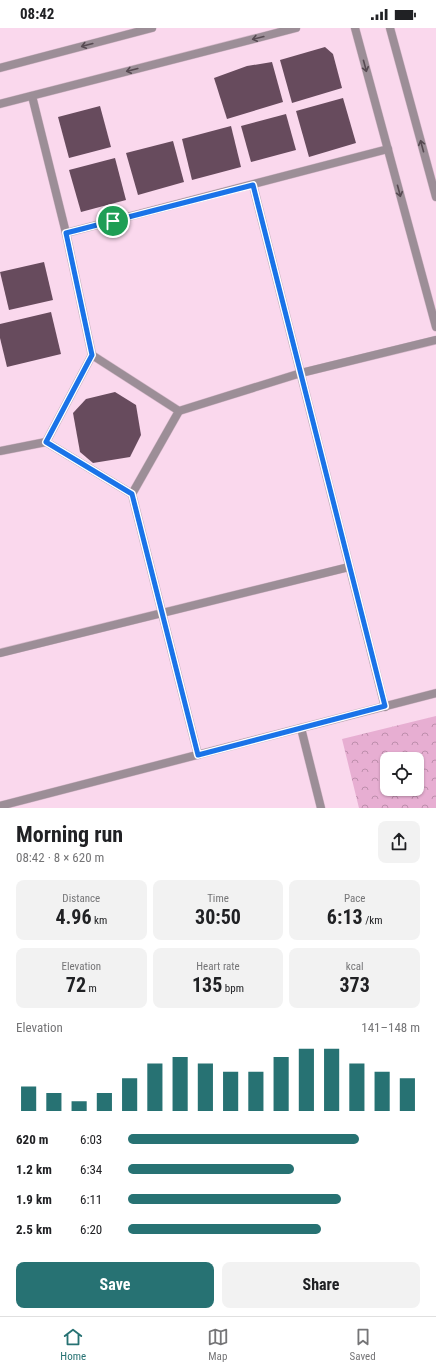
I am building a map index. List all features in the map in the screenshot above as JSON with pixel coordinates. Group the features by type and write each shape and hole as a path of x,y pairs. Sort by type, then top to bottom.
{"street":[{"path":"0,68 152,28"},
{"path":"0,104 296,28"},
{"path":"355,28 436,327"},
{"path":"390,28 436,197"},
{"path":"32,96 66,233 92,355 46,442"},
{"path":"66,233 388,149"},
{"path":"253,185 385,706"},
{"path":"198,755 132,494 179,411 301,373 436,340"},
{"path":"92,355 179,411"},
{"path":"0,451 46,442 132,494"},
{"path":"0,653 349,567"},
{"path":"0,807 436,693"},
{"path":"300,728 321,808"}],"green space":[{"path":"436,716 436,808 359,808 342,739"}],"building":[{"path":"325,47 333,54 342,88 292,103 280,60"},
{"path":"272,62 283,102 227,119 214,78 247,66"},
{"path":"343,98 356,143 309,157 296,111"},
{"path":"100,106 111,147 69,158 58,117"},
{"path":"286,114 296,150 251,162 241,126"},
{"path":"231,126 241,167 192,180 182,139"},
{"path":"173,141 184,182 138,195 126,153"},
{"path":"115,158 126,200 81,212 69,170"},
{"path":"44,262 53,300 9,310 0,272"},
{"path":"51,312 61,354 7,367 0,338 0,324"},
{"path":"115,392 136,405 141,435 130,457 93,463 80,452 73,413 86,399"}],"route":[{"path":"253,185 385,706 198,755 132,494 46,442 92,355 66,233 113,221 253,185"}]}
